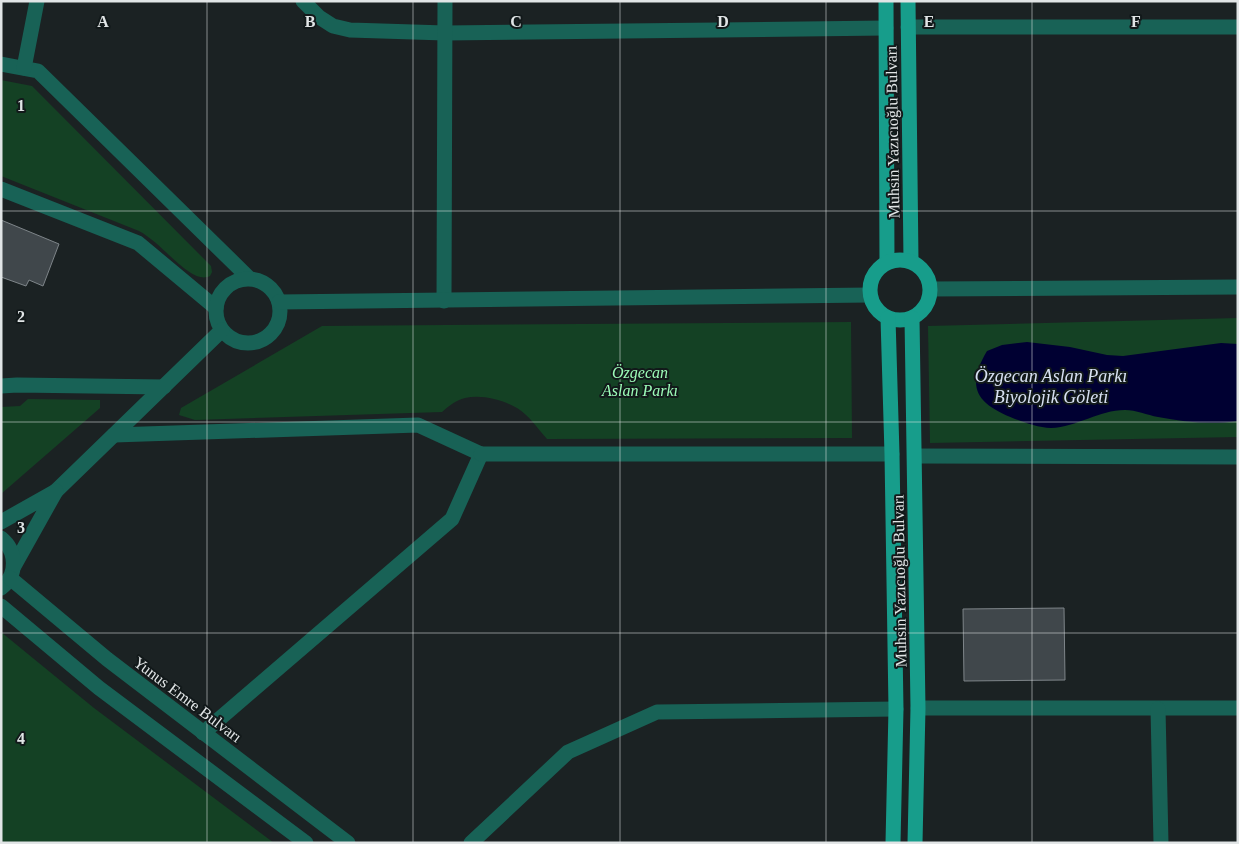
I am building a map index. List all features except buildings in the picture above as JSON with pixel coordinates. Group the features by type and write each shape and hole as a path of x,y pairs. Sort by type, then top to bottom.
{"main road":[{"path":"886,1 887,262"},
{"name":"Muhsin Yazıcıoğlu Bulvarı","path":"908,1 911,261"},
{"path":"897,259 911,261 924,271 929,280 931,290 929,300 924,309 912,318 897,320 888,318 873,304 870,295 870,285 873,276 887,262 897,259"},
{"path":"888,318 896,709 893,843"},
{"name":"Muhsin Yazıcıoğlu Bulvarı","path":"912,318 918,708 915,843"}],"street":[{"path":"24,68 37,1"},
{"path":"303,1 319,18 333,26 350,30 445,32 886,28"},
{"path":"444,301 445,1"},
{"path":"908,27 1238,27"},
{"path":"1,64 38,71 249,278"},
{"path":"1,189 138,243 216,308"},
{"path":"249,278 259,280 268,285 275,293 279,302 280,312 274,330 258,342 238,342 222,330 218,322 216,308 222,292 229,284 238,280 249,278"},
{"path":"931,290 1238,287"},
{"path":"279,302 870,295"},
{"path":"1,522 56,491 222,330"},
{"path":"1,386 164,387"},
{"path":"114,435 418,425 481,454 892,454"},
{"path":"203,732 452,519 481,454"},
{"path":"914,456 1238,456"},
{"path":"8,577 56,491"},
{"path":"1,538 10,546 13,556 8,577"},
{"name":"Yunus Emre Bulvarı","path":"8,577 107,659 348,843"},
{"path":"1,606 99,688 306,843"},
{"path":"918,708 1238,708"},
{"path":"471,843 568,752 657,712 896,709"},
{"path":"1158,709 1161,843"}],"green space":[{"path":"1,80 32,86 211,266 212,272 210,276 200,277 191,273 139,231 1,176"},
{"path":"1238,318 1238,437 930,443 928,326"},
{"name":"Özgecan Aslan Parkı","path":"851,322 852,438 547,439 529,418 517,408 505,402 485,397 459,400 442,412 195,420 179,415 181,408 322,326"},
{"path":"28,399 100,400 100,408 1,494 1,407 20,406"},
{"path":"1,632 94,708 274,843 1,843"}],"water":[{"name":"Özgecan Aslan Parkı Biyolojik Göleti","path":"1027,342 1123,356 1221,343 1238,344 1238,421 1218,423 1188,422 1125,410 1106,413 1070,425 1051,428 1015,419 991,407 984,401 976,385 977,375 987,351 1002,345"}]}
